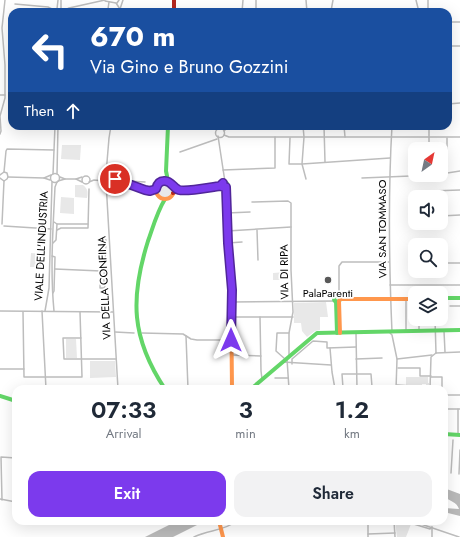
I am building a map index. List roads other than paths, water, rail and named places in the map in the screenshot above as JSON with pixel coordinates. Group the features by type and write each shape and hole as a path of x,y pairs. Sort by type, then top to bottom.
{"main road":[{"path":"165,181 168,130"},
{"path":"165,181 174,188 181,190"},
{"path":"160,207 160,198 156,190 158,183 165,181"},
{"path":"160,198 165,199 171,197 174,193 181,190 224,185 232,302 232,385"},
{"path":"174,188 174,193"},
{"path":"162,385 154,373 139,335 136,303 139,277 160,207 165,199"},
{"path":"448,298 460,298"},
{"path":"339,333 336,300 406,299"},
{"path":"255,385 315,334 460,330"},
{"path":"0,396 12,400"},
{"path":"448,434 459,435"},
{"path":"220,525 223,537"}],"street":[{"path":"0,134 0,116 5,95 5,65 2,28 5,0"},
{"path":"69,8 104,0 117,3 122,1"},
{"path":"108,8 109,2"},
{"path":"117,3 120,8"},
{"path":"15,4 51,8"},
{"path":"0,95 5,95"},
{"name":"VIALE DELL'INDUSTRIA","path":"45,311 49,288 52,175 56,130"},
{"name":"VIALE DELL'INDUSTRIA","path":"56,130 57,174"},
{"path":"100,180 106,174 110,130"},
{"path":"217,130 216,133 223,170 224,185"},
{"path":"224,130 224,135"},
{"path":"303,130 302,164 306,180"},
{"path":"324,130 325,163"},
{"path":"344,130 345,137"},
{"name":"VIA SAN TOMMASO","path":"392,130 389,262 392,333 398,368 397,385"},
{"path":"428,142 429,130"},
{"path":"180,152 224,135 229,137 324,136 460,138"},
{"path":"223,170 275,168 275,137"},
{"path":"290,137 289,164 390,158"},
{"path":"447,138 447,142"},
{"path":"2,224 4,180 0,176 4,172 7,149 54,150"},
{"path":"106,170 111,178 142,190 156,190"},
{"path":"4,172 7,173 8,177"},
{"path":"448,173 460,172"},
{"path":"44,178 57,174 64,179"},
{"name":"VIALE DELL'INDUSTRIA","path":"54,311 52,295 52,256 55,187 59,176"},
{"path":"57,182 64,179 76,179 85,176 94,180"},
{"path":"362,178 408,176"},
{"path":"4,180 8,177 44,178 52,181"},
{"path":"82,177 82,182"},
{"path":"89,177 89,182"},
{"path":"104,177 106,181"},
{"name":"VIA DELLA CONFINA","path":"111,178 106,181 118,385"},
{"path":"76,179 86,184 94,180 106,181"},
{"name":"VIALE DELL'INDUSTRIA","path":"52,181 57,182"},
{"path":"127,183 129,181 145,182"},
{"path":"57,230 63,228 87,229 89,189"},
{"path":"448,190 460,190"},
{"name":"VIA DI RIPA","path":"252,202 290,201 292,203 291,270 293,317 289,333 286,359 289,385"},
{"path":"227,213 250,212"},
{"path":"448,216 460,215"},
{"path":"54,222 57,224 88,224"},
{"path":"53,243 56,240 57,224"},
{"path":"4,226 51,229"},
{"path":"227,231 292,227"},
{"path":"257,230 258,260"},
{"path":"102,239 104,239 106,242 105,286 100,288 101,271 102,239"},
{"path":"228,243 242,242"},
{"path":"52,256 55,257 54,291 52,295"},
{"path":"232,302 336,300 339,292 338,266 342,262 389,262"},
{"path":"448,263 460,263"},
{"path":"55,269 101,271"},
{"path":"390,285 460,284"},
{"path":"406,299 406,332"},
{"path":"450,306 460,306"},
{"path":"0,311 113,312"},
{"path":"42,311 46,385"},
{"path":"23,312 24,377 46,377 82,376 80,312"},
{"path":"231,317 293,317"},
{"path":"260,317 262,379"},
{"path":"419,326 419,331"},
{"path":"435,326 436,352"},
{"path":"444,331 445,352"},
{"path":"114,332 134,333"},
{"path":"142,333 183,334 191,339 197,340 231,340"},
{"path":"289,333 277,333 276,351 292,364 331,364"},
{"path":"356,333 357,385"},
{"path":"186,336 188,385"},
{"path":"81,338 63,338 64,359 116,359"},
{"path":"292,364 292,359 313,341 326,342 327,348 356,347"},
{"path":"330,348 334,385"},
{"path":"397,359 432,355 436,352 460,352"},
{"path":"231,355 261,356"},
{"path":"430,385 432,355"},
{"path":"356,359 382,358"},
{"path":"398,368 420,368 420,376 442,377 442,385"},
{"path":"0,369 24,369"},
{"path":"342,385 342,374 371,374 372,385"},
{"path":"275,378 288,378"},
{"path":"448,395 460,395"},
{"path":"448,409 459,409 459,435"},
{"path":"451,473 453,440"},
{"path":"459,474 460,450"},
{"path":"12,458 1,457 1,500 12,501"},
{"path":"194,537 203,533 226,528 231,525"},
{"path":"368,525 368,537"},
{"path":"394,525 395,537"},
{"path":"417,525 430,529 432,527"},
{"path":"425,525 459,537"},
{"path":"432,527 432,537"},
{"path":"368,534 395,533"}],"place":[{"name":"PalaParenti","path":"328,280"}]}
